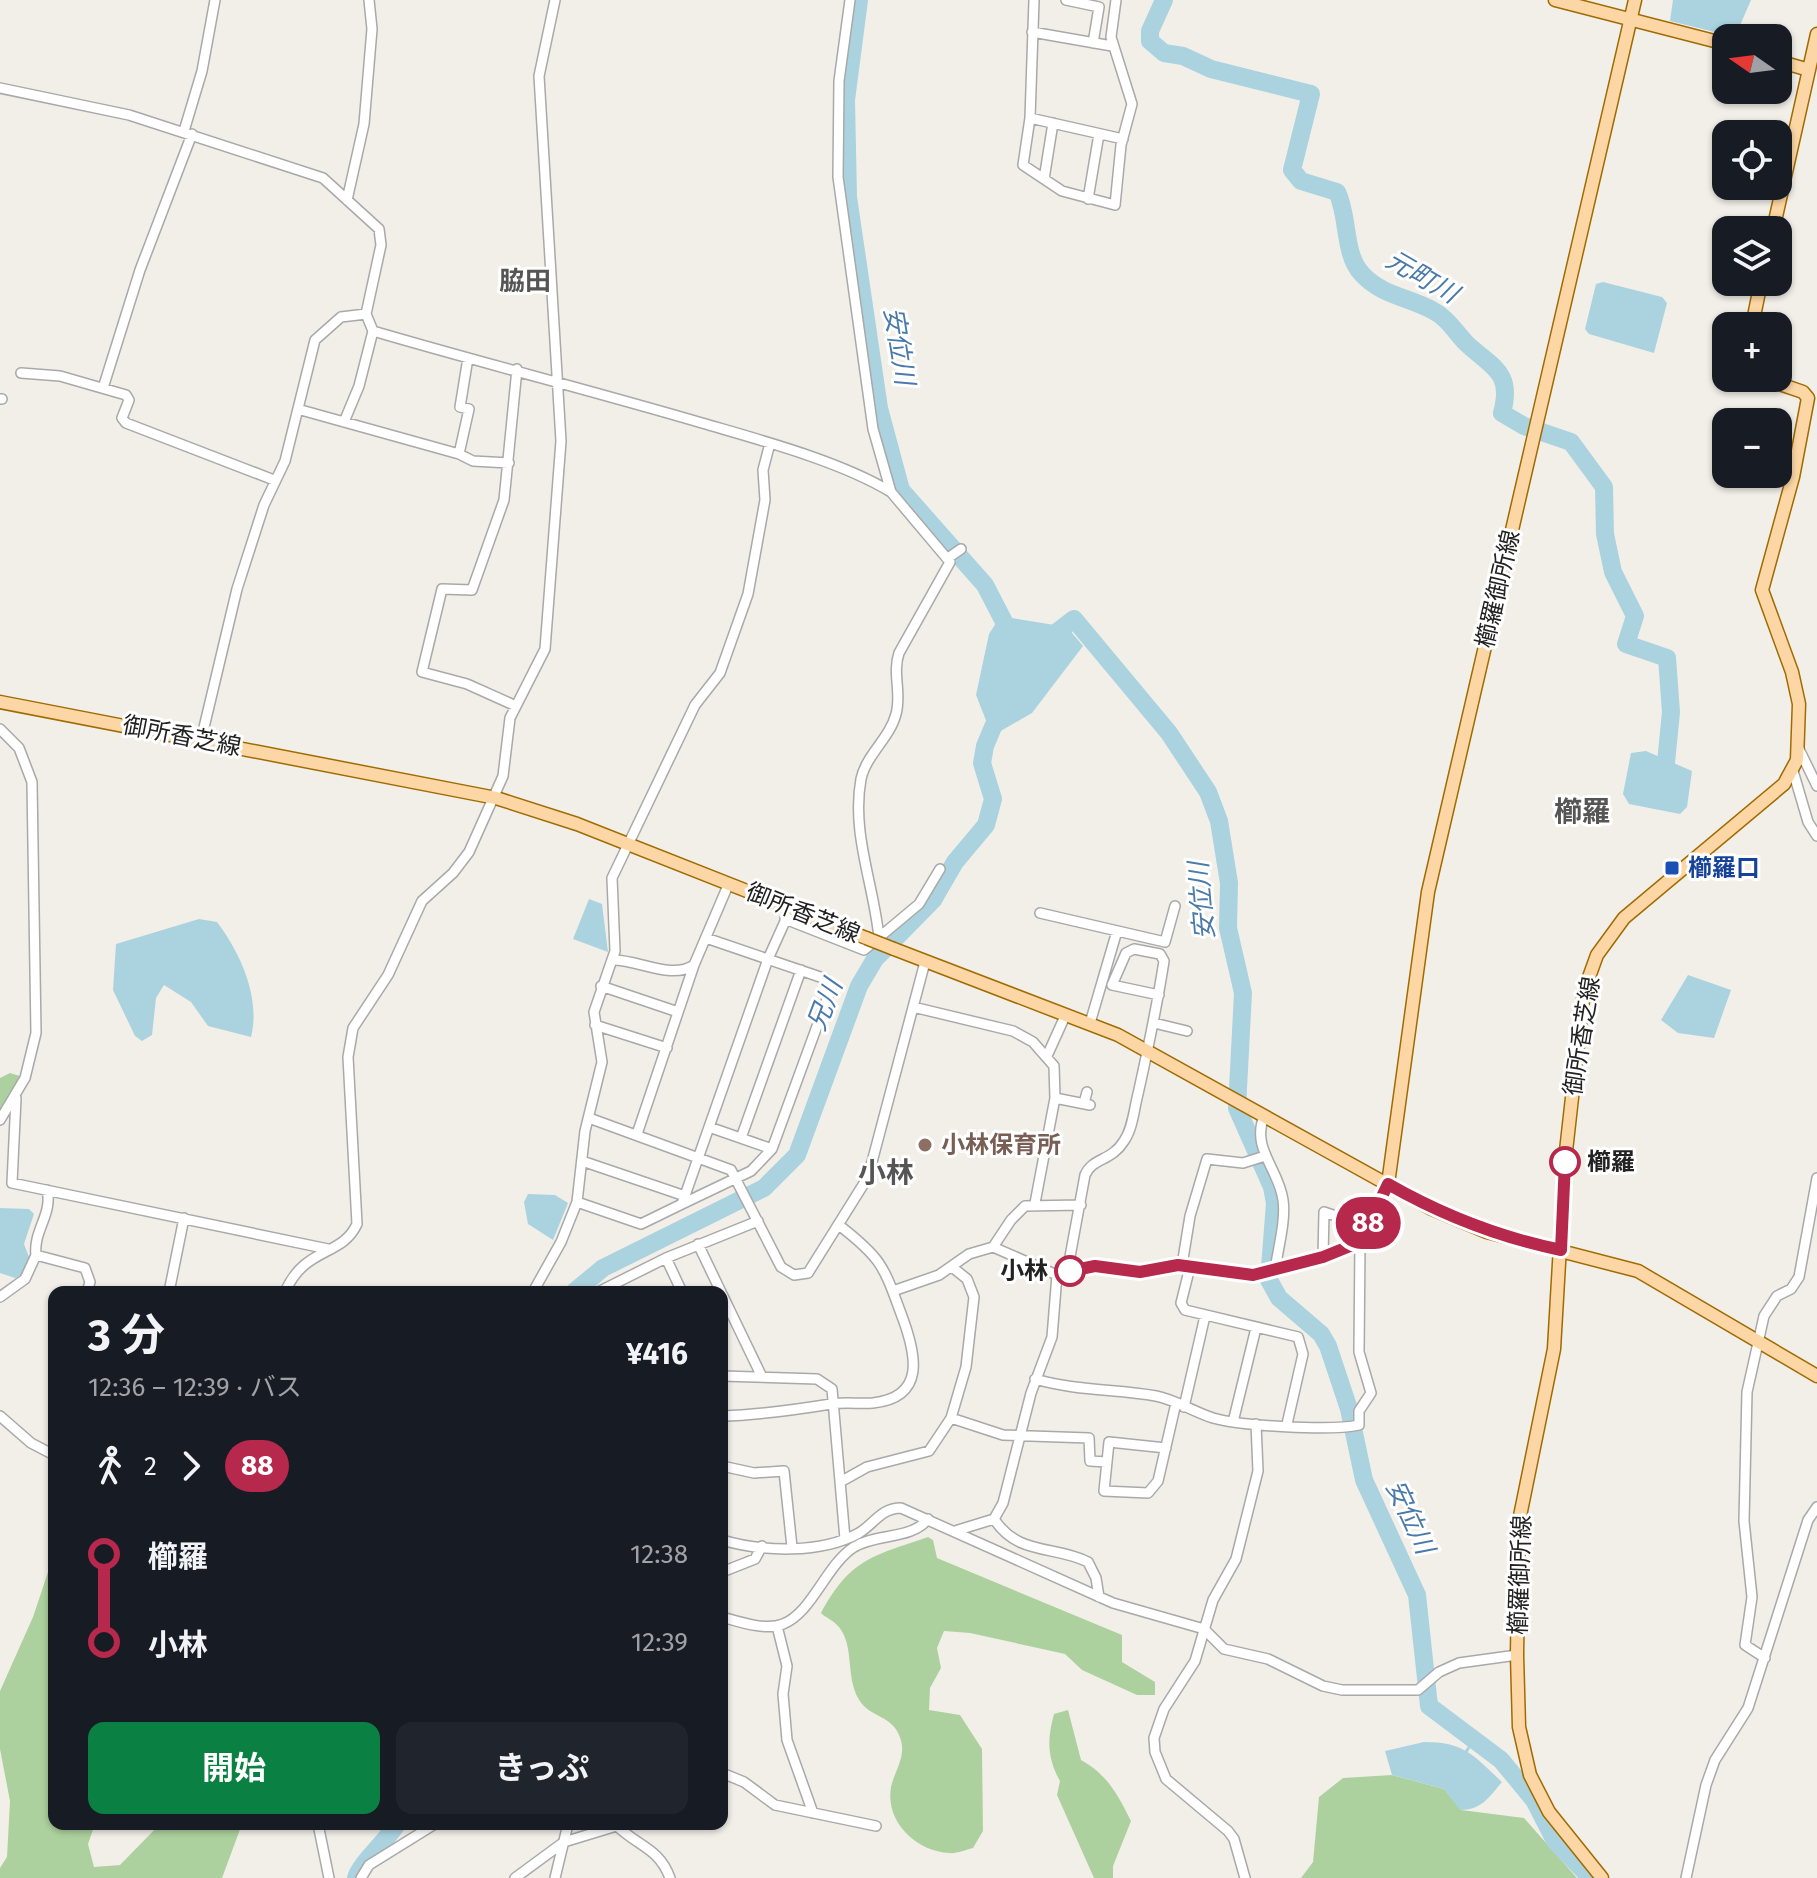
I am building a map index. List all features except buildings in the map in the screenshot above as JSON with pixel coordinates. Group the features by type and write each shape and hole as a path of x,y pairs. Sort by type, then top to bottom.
{"main road":[{"path":"1555,0 1712,40"},
{"name":"櫛羅御所線","path":"1388,1184 1428,892 1635,0"},
{"path":"1777,216 1813,71 1817,34"},
{"path":"1792,65 1813,71"},
{"name":"御所香芝線","path":"1561,1250 1565,1160 1583,999 1590,971 1612,931 1634,906 1771,795 1793,771 1799,748 1795,686 1762,590 1793,477 1808,398 1803,392 1792,388"},
{"name":"御所香芝線","path":"0,702 496,798 626,844 729,883 788,914 873,938 925,962 1090,1023 1148,1050 1430,1208 1487,1232 1638,1271 1817,1376"},
{"name":"櫛羅御所線","path":"1561,1250 1554,1349 1519,1521 1519,1727 1530,1775 1549,1812 1602,1878"}],"street":[{"path":"103,388 188,132 215,0"},
{"path":"347,200 364,124 372,29 369,0"},
{"path":"289,1286 307,1260 352,1234 358,1212 348,1057 353,1028 388,975 422,901 463,862 496,798 516,706 545,649 560,457 558,380 539,97 542,54 555,0"},
{"path":"850,0 839,81 838,177 867,398 891,492 948,558 949,568 899,653 895,674 897,712 861,782 860,843 873,888 873,938"},
{"path":"1034,0 1030,118 1023,165 1062,191 1115,205 1123,139 1132,104 1112,46 1110,28 1116,0"},
{"path":"1066,0 1099,7 1093,43"},
{"path":"1032,32 1112,46"},
{"path":"0,88 109,110 313,173 379,229 381,237 366,314 373,331 359,386 344,422"},
{"path":"1030,118 1123,139"},
{"path":"1044,179 1053,123"},
{"path":"1088,199 1099,134"},
{"path":"201,740 237,589 274,480 285,461 301,410 312,350 321,331 341,317 366,314"},
{"path":"373,331 558,380 770,443 891,492"},
{"path":"459,454 469,409 460,407 468,358"},
{"path":"516,706 458,681 422,672 442,589 472,590 504,500 517,369"},
{"path":"21,373 60,376 126,395 129,400 122,418 126,423 274,480"},
{"path":"301,410 459,454 473,461 509,463"},
{"path":"536,1286 561,1242 577,1202 589,1118 602,1062 594,1012 613,960 611,890 626,844 695,705 724,663 755,568 758,529 765,500 763,470 770,443"},
{"path":"948,558 961,549"},
{"path":"0,729 26,762 34,801 36,1033 29,1067 16,1096 0,1120"},
{"path":"1799,748 1817,786"},
{"path":"1793,771 1808,822 1817,836"},
{"path":"873,938 919,904 940,869"},
{"path":"637,1134 694,965 729,883"},
{"path":"1040,913 1165,942 1175,906"},
{"path":"683,1200 768,959 788,914"},
{"path":"1090,1023 1117,931"},
{"path":"577,1202 641,1224 683,1200 740,1181 772,1149 831,988 826,979 706,938"},
{"path":"955,1531 994,1519 1003,1503 1035,1379 1052,1337 1062,1274 1088,1168 1113,1156 1126,1138 1154,1023 1159,995 1164,961 1160,954 1134,949 1126,953 1112,985 1159,995"},
{"path":"613,960 637,961 676,973 694,965"},
{"path":"589,1118 722,1164 740,1181 781,1267 801,1276 814,1268 859,1195 876,1153 925,962"},
{"path":"741,1138 801,970"},
{"path":"601,986 678,1012"},
{"path":"913,1007 1013,1031 1047,1056 1056,1076 1055,1098 1035,1203"},
{"path":"1047,1056 1066,1014"},
{"path":"1154,1023 1187,1031"},
{"path":"595,1025 667,1048"},
{"path":"1055,1098 1087,1104 1087,1092"},
{"path":"16,1096 12,1183 328,1249"},
{"path":"1264,1116 1259,1137 1260,1158 1284,1202 1275,1270"},
{"path":"709,1127 772,1149"},
{"path":"1260,1158 1207,1159 1190,1216 1181,1303 1185,1310 1205,1316 1298,1337 1302,1345 1287,1424"},
{"path":"582,1161 683,1200"},
{"path":"1765,1658 1745,1645 1752,1597 1744,1521 1748,1439 1745,1419 1757,1339 1764,1316 1777,1296 1791,1289 1799,1277 1817,1178"},
{"path":"1035,1379 1078,1390 1155,1396 1233,1422 1346,1428 1359,1425 1359,1411 1371,1393 1359,1352 1360,1242 1388,1184"},
{"path":"0,1297 25,1279 36,1255 35,1243 51,1205 47,1190"},
{"path":"993,1247 1017,1212 1035,1203 1081,1205"},
{"path":"1323,1257 1324,1212 1366,1226"},
{"path":"170,1286 184,1218"},
{"path":"610,1286 666,1258 758,1221"},
{"path":"728,1416 775,1415 835,1404 884,1402 904,1391 911,1380 915,1355 893,1291 876,1255 840,1226"},
{"path":"893,1291 952,1267 969,1254 993,1247 1062,1274 1083,1266 1140,1272 1186,1266 1263,1273 1323,1257 1360,1242"},
{"path":"698,1244 719,1286"},
{"path":"36,1255 85,1268 89,1286"},
{"path":"666,1258 679,1286"},
{"path":"842,1481 867,1467 929,1451 951,1418 963,1386 974,1297 967,1279 952,1267"},
{"path":"728,1306 762,1377"},
{"path":"1166,1448 1109,1442 1104,1491 1148,1493 1158,1481 1205,1316"},
{"path":"1233,1422 1256,1328"},
{"path":"728,1376 823,1380 832,1389 845,1539"},
{"path":"0,1416 31,1443 48,1452"},
{"path":"951,1418 984,1431 1022,1436 1089,1438 1090,1461 1107,1462"},
{"path":"1245,1878 1234,1839 1166,1779 1155,1752 1157,1724 1195,1661 1218,1587 1236,1559 1256,1481 1256,1424"},
{"path":"728,1467 754,1473 784,1471 792,1547"},
{"path":"1686,1878 1706,1785 1715,1760 1748,1708 1808,1520 1817,1507"},
{"path":"728,1541 762,1546 823,1547 845,1539 892,1508 928,1519 1099,1597 1204,1629 1224,1649 1268,1659 1323,1686 1342,1690 1418,1690 1429,1684 1439,1672 1459,1663 1517,1655"},
{"path":"728,1618 777,1626 795,1617 833,1566 854,1547 882,1535 917,1530 928,1519"},
{"path":"994,1519 1008,1535 1029,1548 1088,1562 1096,1578 1099,1597"},
{"path":"728,1569 755,1559 762,1546"},
{"path":"777,1626 787,1666 783,1694 787,1740 813,1813"},
{"path":"728,1775 744,1782 775,1805 876,1826"},
{"path":"319,1830 329,1878"},
{"path":"361,1878 369,1865 425,1830"},
{"path":"555,1878 567,1830"},
{"path":"515,1878 564,1842 604,1830"},
{"path":"624,1830 635,1842 659,1855 670,1878"}],"green space":[{"path":"10,1073 20,1076 0,1112 0,1078"},
{"path":"928,1537 933,1540 937,1558 1122,1635 1122,1662 1155,1682 1155,1695 1137,1695 1082,1670 1065,1654 970,1633 944,1631 937,1648 941,1668 930,1688 929,1710 960,1715 982,1749 983,1831 973,1848 952,1853 925,1847 898,1823 890,1800 902,1749 899,1735 892,1724 862,1704 853,1684 842,1632 821,1613 843,1581 865,1562"},
{"path":"48,1572 48,1830 93,1830 88,1844 94,1867 120,1865 154,1830 240,1830 222,1878 0,1878 0,1868 7,1857 10,1801 0,1749 0,1691 33,1617"},
{"path":"1068,1710 1081,1760 1105,1779 1131,1821 1113,1866 1113,1878 1094,1878 1057,1795 1060,1781 1051,1756 1050,1732 1054,1714"},
{"path":"1392,1775 1444,1789 1461,1810 1524,1818 1577,1878 1301,1878 1313,1862 1319,1797 1343,1778"}],"water":[{"path":"1673,0 1751,0 1741,24 1712,24 1712,31 1670,21"},
{"path":"1603,282 1662,297 1667,303 1654,353 1589,334 1585,329 1596,284"},
{"path":"1012,618 1067,627 1083,646 1032,713 999,732 989,728 976,695 989,634 996,623"},
{"path":"1646,751 1692,771 1687,807 1680,814 1629,804 1623,794 1631,753"},
{"path":"589,899 602,904 608,952 573,939"},
{"path":"199,919 217,922 241,961 251,991 251,1037 208,1026 191,1002 164,985 156,998 152,1035 142,1041 135,1036 113,990 116,944"},
{"path":"1688,975 1731,990 1714,1038 1678,1033 1661,1020"},
{"path":"528,1194 555,1195 568,1203 553,1240 528,1224 524,1202"},
{"path":"0,1208 29,1209 34,1214 24,1244 29,1257 21,1276 15,1278 0,1273"},
{"path":"1424,1742 1449,1744 1468,1752 1502,1782 1480,1805 1460,1810 1444,1789 1392,1775 1385,1751"}],"waterway":[{"name":"安位川","path":"859,0 846,100 848,197 879,408 901,490 985,585 1014,641"},
{"name":"元町川","path":"1164,0 1150,31 1150,41 1164,53 1183,56 1211,69 1311,94 1292,170 1301,181 1337,192 1356,266 1378,287 1443,317 1503,379 1505,399 1502,413 1524,426 1571,442 1604,487 1605,534 1613,572 1635,616 1626,644 1667,658 1671,712 1664,783"},
{"name":"安位川","path":"1048,639 1074,619 1169,733 1208,792 1219,821 1229,883 1228,928 1243,993 1237,1108 1272,1187 1275,1203 1269,1280 1279,1298 1321,1334 1328,1346 1349,1409 1364,1480 1417,1595 1429,1706 1501,1760 1534,1800 1555,1841 1591,1878"},
{"name":"兄川","path":"581,1286 603,1268 764,1188 797,1155 859,986 875,959 933,900 955,862 986,825 993,799 982,763 985,746 1001,708"},
{"path":"1466,1752 1474,1739"},
{"name":"兄川","path":"356,1878 392,1830"}],"bus line":[{"name":"88","path":"1070,1271 1095,1266 1140,1272 1178,1265 1253,1275 1323,1257 1360,1242 1388,1184 1430,1208 1487,1232 1561,1250 1565,1162"}],"place":[{"name":"櫛羅口","path":"1672,868"},
{"name":"小林保育所","path":"925,1145"},
{"name":"櫛羅","path":"1565,1162"},
{"name":"小林","path":"1070,1271"}],"district":[{"name":"脇田","path":"525,281"},
{"name":"櫛羅","path":"1582,811"},
{"name":"小林","path":"886,1172"}]}
